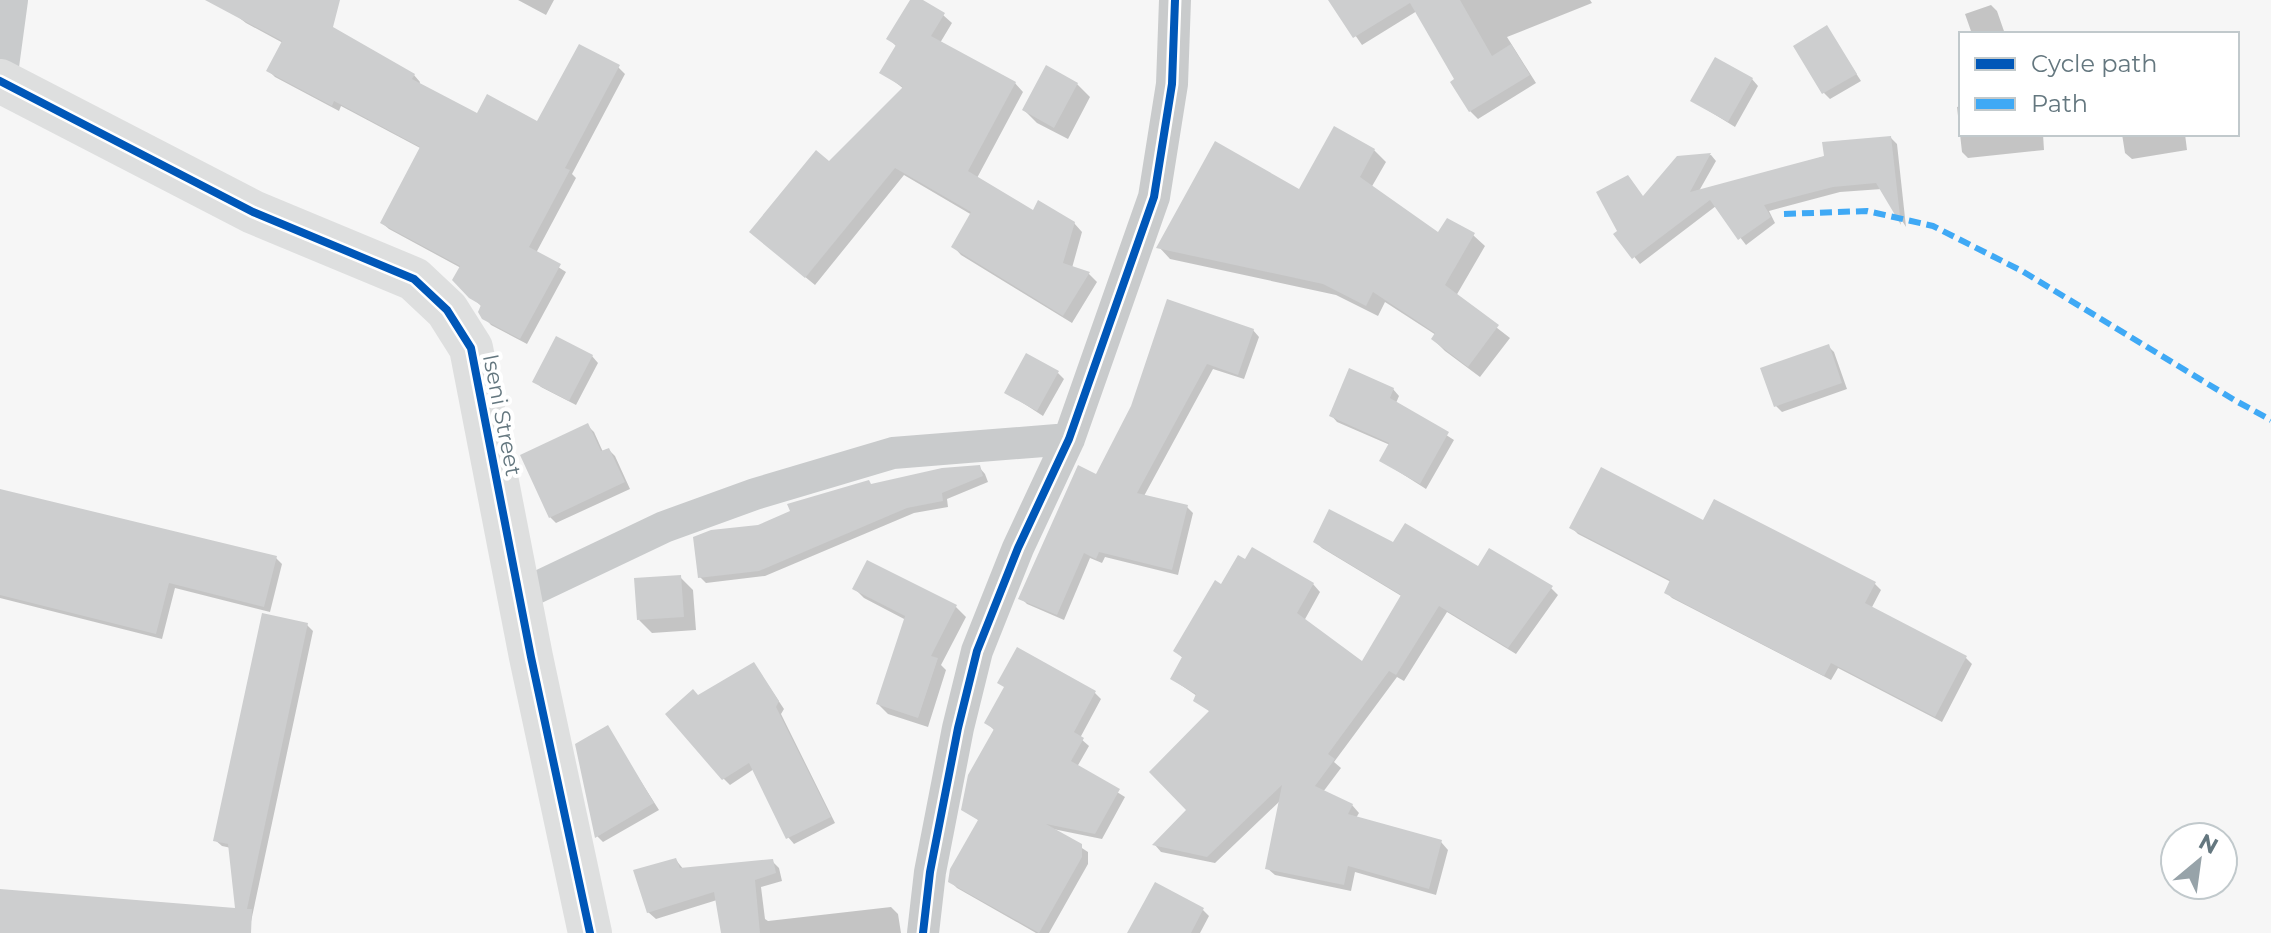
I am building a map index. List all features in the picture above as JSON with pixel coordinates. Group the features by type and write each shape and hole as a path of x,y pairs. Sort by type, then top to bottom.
{"street":[{"path":"0,81 12,0"},
{"path":"923,933 941,815 977,651 1018,548 1069,439 1154,197 1172,84 1175,0"},
{"name":"Iseni Street","path":"0,81 253,212 414,279 447,310 471,348 590,933"},
{"path":"519,596 664,527 755,494 893,453 1069,439"}],"building":[{"path":"205,0 340,0 333,27 415,74 412,79 477,113 487,94 537,121 579,44 620,65 565,168 570,170 529,247 561,264 520,339 482,319 478,312 481,305 469,298 452,280 460,266 380,223 420,147 334,101 332,106 266,71 282,41"},
{"path":"910,0 923,0 945,13 931,36 1016,82 968,171 1033,210 1038,200 1075,222 1063,263 1090,272 1063,316 951,247 971,212 895,168 805,278 749,232 816,150 829,161 903,87 879,73 896,45 886,39"},
{"path":"1328,0 1460,0 1492,56 1511,44 1530,75 1469,112 1450,82 1454,79 1410,3 1353,38"},
{"path":"1827,25 1857,74 1822,94 1793,46"},
{"path":"1715,57 1753,78 1728,122 1690,101"},
{"path":"1046,65 1078,83 1054,128 1022,110"},
{"path":"1334,126 1375,149 1360,177 1438,232 1447,218 1475,233 1445,285 1499,325 1468,367 1431,339 1435,333 1373,292 1366,306 1323,284 1156,248 1215,141 1299,189"},
{"path":"1891,136 1901,225 1876,183 1833,187 1764,205 1771,217 1738,240 1710,200 1632,259 1613,234 1617,231 1596,192 1628,175 1643,196 1677,156 1711,153 1690,192 1824,156 1822,142"},
{"path":"1167,299 1254,329 1238,375 1207,364 1137,493 1188,505 1172,570 1099,552 1096,559 1084,553 1057,615 1018,599 1078,465 1096,474 1131,406"},
{"path":"556,336 593,355 569,401 532,382"},
{"path":"1829,344 1842,383 1774,407 1760,368"},
{"path":"1026,353 1059,371 1037,411 1004,393"},
{"path":"1349,368 1394,388 1390,398 1449,432 1420,484 1379,461 1389,443 1329,416"},
{"path":"588,423 601,451 609,448 625,482 549,518 520,455"},
{"path":"980,465 983,476 942,493 943,501 907,508 759,571 698,578 693,537 711,530 758,525 790,511 787,504 869,480 871,484 942,468"},
{"path":"1601,467 1703,520 1714,499 1876,582 1865,603 1967,656 1935,717 1831,663 1824,676 1664,593 1670,580 1569,528"},
{"path":"0,489 277,556 264,607 169,583 156,634 0,595"},
{"path":"1329,509 1393,542 1405,523 1478,566 1489,548 1553,586 1508,648 1439,606 1396,675 1389,671 1328,754 1335,759 1315,786 1353,804 1348,814 1442,840 1429,889 1348,866 1344,885 1265,869 1282,785 1207,857 1152,845 1186,810 1149,772 1209,711 1193,701 1196,694 1170,679 1182,657 1173,651 1215,580 1221,584 1238,555 1245,559 1252,547 1314,583 1297,613 1362,661 1401,595 1313,542"},
{"path":"867,560 957,605 931,656 938,658 918,718 876,704 905,616 852,589"},
{"path":"681,575 684,617 637,620 634,578"},
{"path":"262,613 308,623 247,909 252,909 251,933 0,933 0,889 235,908 228,844 213,841"},
{"path":"1017,647 1096,691 1074,732 1084,738 1071,761 1120,789 1095,834 1046,824 1082,844 1082,857 1039,933 948,882 950,869 978,820 961,810 968,775 994,729 984,723 1004,687 997,683"},
{"path":"754,662 779,701 776,707 831,817 786,839 749,763 722,780 665,714 693,689 698,695"},
{"path":"608,725 654,803 595,838 575,744"},
{"path":"676,858 680,868 773,859 776,873 755,880 760,933 721,933 714,892 647,913 633,870"},
{"path":"1155,882 1204,908 1191,933 1127,933"}],"marked path":[{"path":"1784,214 1867,211 1933,226 2022,271 2271,420"}],"cycle path":[{"path":"923,933 930,872 958,728 977,651 1018,548 1069,439 1154,197 1172,84 1175,0"},
{"path":"0,81 253,212 414,279 447,310 471,348 531,657 590,933"}]}
